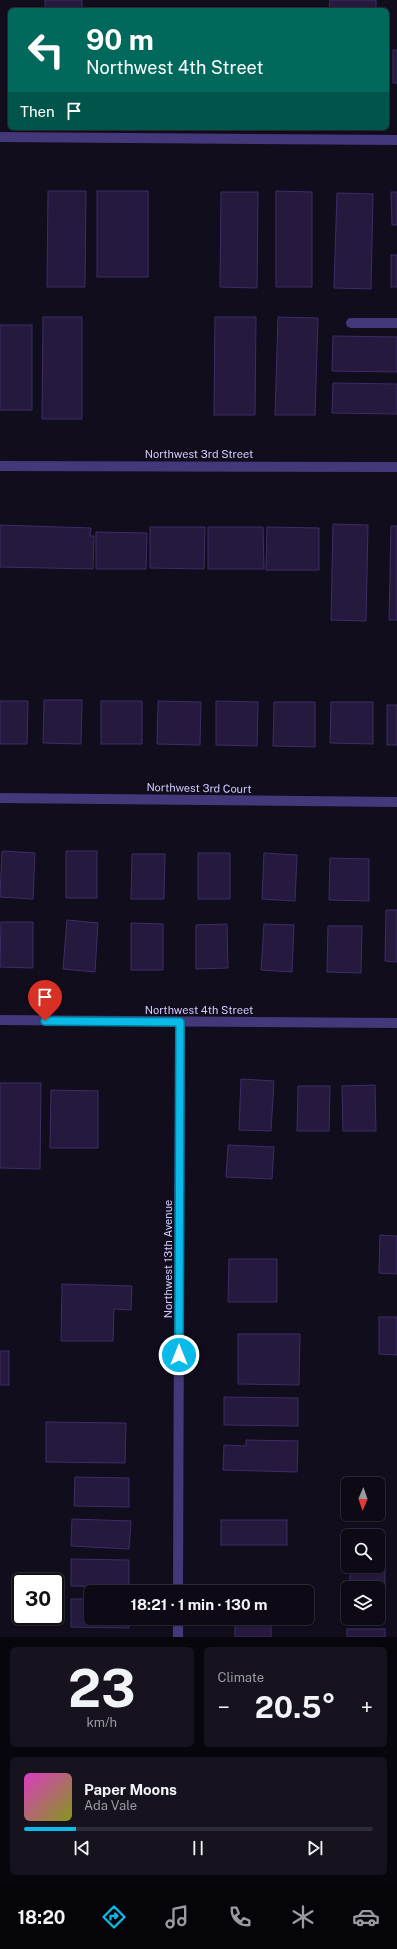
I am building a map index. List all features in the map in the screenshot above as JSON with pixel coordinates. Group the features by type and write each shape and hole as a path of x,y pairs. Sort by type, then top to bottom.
{"street":[{"path":"0,137 397,140"},
{"path":"351,323 397,323"},
{"name":"Northwest 3rd Street","path":"0,466 397,467"},
{"name":"Northwest 3rd Court","path":"0,798 397,802"},
{"name":"Northwest 4th Street","path":"0,1020 397,1023"},
{"name":"Northwest 13th Avenue","path":"178,1585 180,1022"},
{"path":"178,1625 178,1637"}],"building":[{"path":"45,0 82,0 82,8 45,8"},
{"path":"330,0 376,0 376,8 329,8"},
{"path":"393,50 397,50 397,83 393,83"},
{"path":"48,191 86,191 85,287 47,287"},
{"path":"97,191 148,191 148,277 97,277"},
{"path":"276,191 312,192 312,287 276,287"},
{"path":"221,192 258,192 257,288 220,287"},
{"path":"391,192 397,192 397,225 392,225"},
{"path":"337,193 373,194 371,289 334,288"},
{"path":"391,255 397,255 397,287 391,287"},
{"path":"43,317 82,317 82,419 42,419"},
{"path":"215,317 256,317 255,415 214,415"},
{"path":"278,317 318,318 315,415 275,415"},
{"path":"0,325 32,325 32,410 0,410"},
{"path":"333,336 397,337 397,372 332,371"},
{"path":"333,383 397,384 397,414 332,413"},
{"path":"333,524 368,525 366,621 331,620"},
{"path":"0,525 91,528 90,536 94,536 93,569 0,567"},
{"path":"391,526 397,526 397,620 389,620"},
{"path":"150,527 205,527 204,569 150,568"},
{"path":"208,527 263,527 264,569 208,569"},
{"path":"267,527 319,528 319,570 266,570"},
{"path":"96,532 147,533 146,569 96,569"},
{"path":"44,700 82,700 81,744 43,743"},
{"path":"0,701 28,701 27,744 0,744"},
{"path":"101,701 142,701 142,744 101,744"},
{"path":"158,701 201,702 200,745 157,744"},
{"path":"216,701 258,702 257,746 216,745"},
{"path":"274,702 315,702 315,747 273,746"},
{"path":"331,702 373,702 373,744 330,743"},
{"path":"387,705 397,705 397,745 387,745"},
{"path":"2,851 35,853 33,899 0,897"},
{"path":"66,851 97,851 97,898 66,898"},
{"path":"198,853 230,853 230,899 198,899"},
{"path":"264,853 297,855 295,901 262,899"},
{"path":"132,854 165,854 164,899 131,899"},
{"path":"330,858 369,859 369,901 329,900"},
{"path":"386,910 397,910 397,962 385,961"},
{"path":"67,920 98,923 95,972 63,969"},
{"path":"1,922 33,922 33,968 0,967"},
{"path":"131,923 163,924 163,970 131,970"},
{"path":"227,924 228,968 196,969 196,925"},
{"path":"264,924 294,925 292,972 261,970"},
{"path":"328,926 362,926 361,973 327,972"},
{"path":"241,1079 274,1081 271,1131 239,1130"},
{"path":"0,1083 41,1083 40,1169 0,1168"},
{"path":"375,1085 376,1131 343,1131 342,1086"},
{"path":"298,1086 330,1086 329,1131 297,1131"},
{"path":"51,1090 98,1091 98,1148 50,1148"},
{"path":"228,1145 274,1147 272,1179 226,1177"},
{"path":"380,1235 397,1236 397,1274 379,1273"},
{"path":"229,1259 277,1259 277,1302 228,1302"},
{"path":"62,1284 132,1286 131,1310 114,1309 113,1341 61,1341"},
{"path":"379,1317 397,1317 397,1355 379,1354"},
{"path":"238,1334 300,1334 299,1385 238,1384"},
{"path":"0,1351 9,1351 9,1385 0,1385"},
{"path":"224,1397 298,1398 298,1426 224,1425"},
{"path":"46,1422 126,1423 125,1463 46,1462"},
{"path":"246,1440 298,1441 297,1472 223,1470 224,1445 246,1446"},
{"path":"75,1477 129,1478 129,1507 74,1506"},
{"path":"72,1519 131,1521 129,1549 71,1546"},
{"path":"221,1520 287,1520 287,1545 221,1545"},
{"path":"71,1559 129,1560 129,1585 71,1586"},
{"path":"350,1573 385,1573 385,1581 350,1581"},
{"path":"71,1599 84,1599 84,1625 129,1625 129,1628 71,1627"},
{"path":"235,1625 271,1625 271,1637 235,1637"},
{"path":"347,1629 385,1629 385,1637 347,1637"}],"route":[{"path":"45,1021 180,1022 179,1355"}]}
